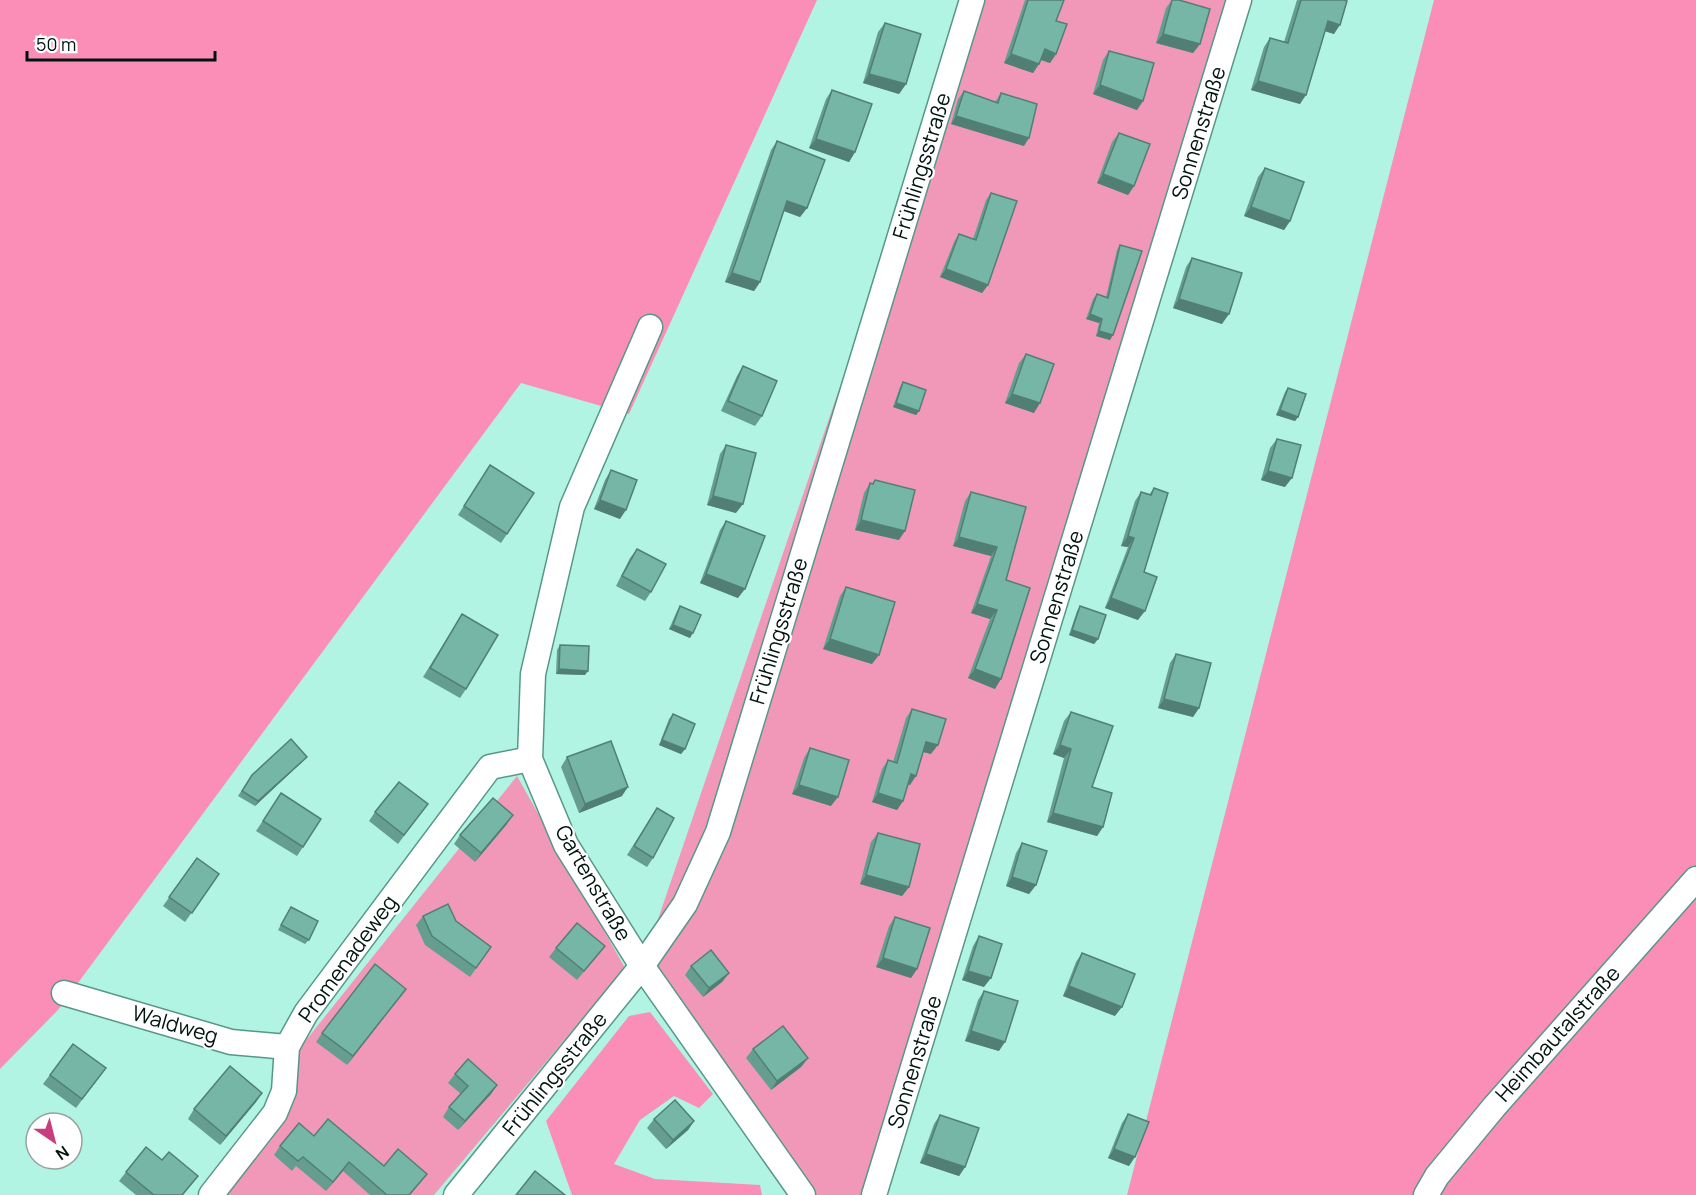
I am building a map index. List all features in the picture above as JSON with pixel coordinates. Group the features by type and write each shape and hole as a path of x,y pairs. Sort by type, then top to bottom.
{"street":[{"name":"Frühlingsstraße","path":"456,1195 642,966 685,904 718,832 972,0"},
{"name":"Sonnenstraße","path":"874,1195 1239,0"},
{"name":"Gartenstraße","path":"650,327 572,507 533,674 530,759 566,845 642,966 803,1195"},
{"name":"Promenadeweg","path":"211,1195 275,1113 284,1091 287,1047 306,1012 490,767 530,759"},
{"name":"Heimbautalstraße","path":"1426,1195 1437,1176 1494,1107 1696,879"},
{"name":"Waldweg","path":"64,993 231,1041 287,1047"}],"shaded area":[{"path":"0,0 817,0 629,414 521,383 58,1010 0,1069"},
{"path":"972,0 1239,0 874,1195 803,1195 642,966"},
{"path":"1434,0 1696,0 1696,1195 1127,1195"},
{"path":"517,776 625,968 434,1195 211,1195 303,1044"},
{"path":"650,1012 713,1094 699,1108 674,1096 640,1120 614,1164 655,1179 760,1185 762,1195 572,1195 546,1121 629,1016"}],"building":[{"path":"1028,0 1064,0 1056,21 1067,24 1056,54 1045,49 1039,64 1011,54"},
{"path":"1172,0 1210,9 1200,44 1163,34"},
{"path":"1301,0 1347,1 1340,25 1328,21 1306,95 1258,81 1270,38 1288,43"},
{"path":"885,23 921,34 906,84 869,74"},
{"path":"1109,51 1154,63 1143,101 1100,85"},
{"path":"832,90 872,104 855,152 816,139"},
{"path":"964,91 998,103 1001,93 1037,104 1029,138 956,116"},
{"path":"1119,133 1150,144 1134,186 1103,174"},
{"path":"777,141 825,160 807,208 787,201 760,282 732,273"},
{"path":"1265,168 1304,182 1290,221 1251,207"},
{"path":"991,193 1017,201 988,285 946,269 959,234 976,240"},
{"path":"1120,245 1142,251 1113,335 1099,331 1102,319 1090,314 1097,294 1108,298"},
{"path":"1192,258 1242,273 1229,314 1179,299"},
{"path":"1026,354 1054,364 1040,403 1012,394"},
{"path":"743,366 777,381 762,416 728,401"},
{"path":"903,382 926,390 919,411 896,403"},
{"path":"1288,388 1306,394 1298,417 1280,410"},
{"path":"1277,439 1301,445 1292,478 1268,471"},
{"path":"726,445 756,453 743,504 713,496"},
{"path":"490,465 534,493 507,534 464,506"},
{"path":"611,470 637,480 626,510 600,500"},
{"path":"875,480 915,490 905,531 861,520 870,483 873,484"},
{"path":"1154,488 1168,493 1144,572 1157,577 1145,611 1111,598 1134,538 1128,536 1141,492 1151,495"},
{"path":"971,492 1026,507 1006,580 1030,588 1001,679 975,669 997,610 977,604 997,547 959,537"},
{"path":"726,521 765,536 745,589 706,574"},
{"path":"637,549 666,564 651,592 622,576"},
{"path":"846,587 895,602 879,655 830,639"},
{"path":"680,606 701,615 693,633 673,625"},
{"path":"1080,606 1106,615 1098,639 1072,630"},
{"path":"462,614 498,635 466,689 430,668"},
{"path":"560,645 589,646 588,671 559,669"},
{"path":"1176,654 1211,663 1199,708 1164,699"},
{"path":"912,709 946,719 938,745 926,742 916,776 911,774 903,801 878,793 888,760 897,763"},
{"path":"1071,712 1113,726 1092,787 1112,793 1103,827 1053,813 1071,749 1060,745"},
{"path":"673,714 695,724 685,749 662,740"},
{"path":"291,739 307,757 258,801 242,791 252,775"},
{"path":"611,741 628,787 585,804 567,757"},
{"path":"810,748 849,760 838,797 799,785"},
{"path":"399,782 428,804 404,835 375,812"},
{"path":"281,793 321,819 303,847 263,821"},
{"path":"493,798 513,815 481,853 460,835"},
{"path":"657,808 674,818 653,858 634,846"},
{"path":"878,833 920,844 909,887 866,875"},
{"path":"1022,843 1047,851 1036,885 1012,877"},
{"path":"197,858 219,874 192,913 169,897"},
{"path":"448,904 456,921 491,947 476,968 432,936 423,916"},
{"path":"291,907 318,921 309,940 281,925"},
{"path":"895,917 930,928 917,969 883,958"},
{"path":"577,923 605,946 584,971 556,948"},
{"path":"979,936 1002,944 991,978 968,971"},
{"path":"711,950 729,973 709,988 691,966"},
{"path":"1082,953 1135,974 1122,1007 1069,986"},
{"path":"375,964 406,989 353,1056 322,1033"},
{"path":"984,991 1018,1001 1005,1042 971,1031"},
{"path":"783,1026 808,1058 777,1081 753,1049"},
{"path":"73,1044 106,1068 82,1099 50,1075"},
{"path":"468,1059 497,1085 465,1121 449,1107 468,1086 455,1074"},
{"path":"230,1066 262,1093 226,1136 194,1109"},
{"path":"675,1100 694,1121 673,1140 654,1119"},
{"path":"1128,1114 1149,1122 1135,1157 1114,1149"},
{"path":"940,1115 979,1128 965,1167 926,1154"},
{"path":"328,1119 384,1166 398,1149 427,1174 409,1195 387,1195 349,1162 333,1182 303,1157 298,1161 280,1146 299,1123 314,1136"},
{"path":"146,1147 162,1160 169,1152 198,1176 182,1195 154,1195 126,1172"},
{"path":"535,1171 565,1195 516,1195"}]}
